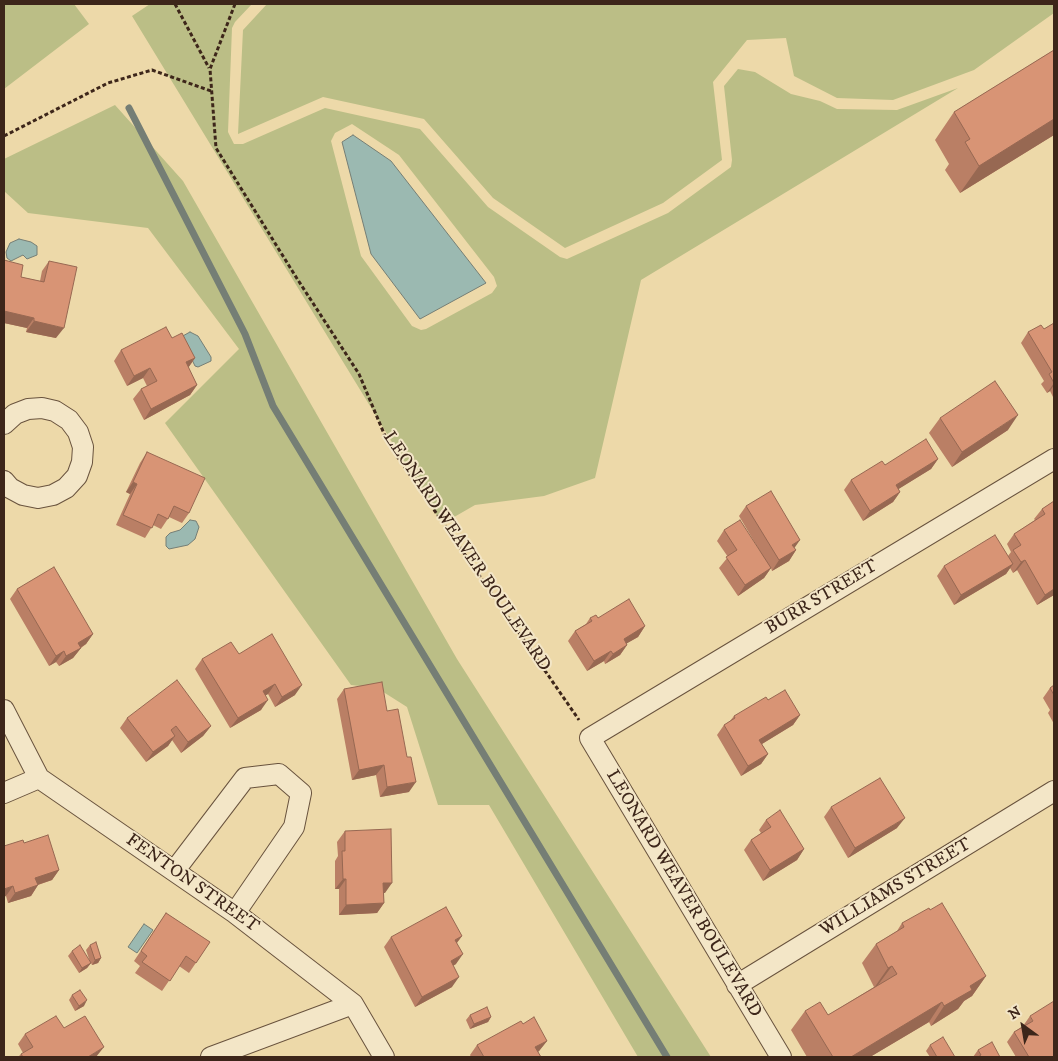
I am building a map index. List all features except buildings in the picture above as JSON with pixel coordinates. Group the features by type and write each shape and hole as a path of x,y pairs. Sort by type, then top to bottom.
{"street":[{"path":"4,424 15,414 28,409 42,408 55,411 69,420 78,432 83,446 82,462 77,476 66,488 53,495 38,498 23,495 6,487"},
{"name":"BURR STREET","path":"590,738 1054,459"},
{"name":"FENTON STREET","path":"4,710 39,778 235,913 353,1004 384,1057"},
{"name":"LEONARD WEAVER BOULEVARD","path":"590,738 781,1057"},
{"path":"175,870 245,778 279,774 301,794 294,827 235,913"},
{"path":"4,793 39,778"},
{"name":"WILLIAMS STREET","path":"737,985 1054,791"},
{"path":"211,1057 353,1004"}],"path":[{"path":"175,4 210,69"},
{"name":"LEONARD WEAVER BOULEVARD","path":"235,4 210,69 216,148 359,374 388,443 590,738"},
{"path":"4,136 108,82 152,70 211,92"}],"green space":[{"path":"4,4 74,4 89,24 4,89"},
{"path":"150,4 252,4 235,22 232,28 228,132 234,144 243,144 325,108 420,129 488,207 560,257 567,259 668,213 731,167 732,160 724,86 738,69 755,72 791,94 820,101 837,109 897,110 958,88 641,280 595,478 544,496 475,505 442,524 132,16","holes":["352,124 399,155 494,277 497,286 492,293 421,330 412,326 361,256 331,141 335,133"]},
{"path":"267,4 1054,4 1054,13 974,70 893,100 837,98 794,76 786,38 747,40 713,82 722,160 663,203 565,248 493,198 424,119 323,97 238,134 243,30"},
{"path":"115,105 183,181 457,659 711,1057 638,1057 489,805 438,805 407,707 377,688 351,685 165,423 239,349 148,228 28,213 4,191 4,159"}],"water":[{"path":"353,135 391,161 486,283 420,319 371,254 342,142"},
{"path":"19,239 31,242 37,246 37,255 27,259 23,255 11,261 7,258 6,252 10,243"},
{"path":"190,332 198,336 211,357 211,361 198,367 195,366 181,337"},
{"path":"190,520 196,521 199,527 195,539 188,545 169,549 166,546 166,537 170,533 180,530"},
{"path":"144,924 153,930 137,953 128,947"}],"waterway":[{"path":"129,108 245,334 273,406 667,1057"}]}
